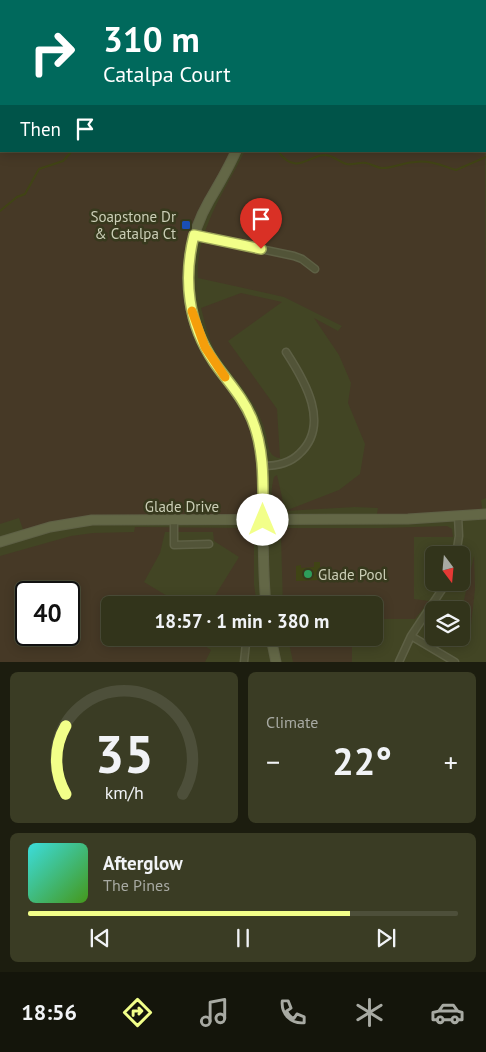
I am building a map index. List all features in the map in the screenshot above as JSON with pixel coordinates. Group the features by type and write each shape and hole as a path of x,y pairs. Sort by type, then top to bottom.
{"street":[{"path":"236,152 194,235 188,274 189,298 194,321 210,355 240,397 251,416 259,439 263,466 266,596"},
{"path":"194,235 294,256 302,259 315,269"},
{"path":"263,466 281,464 296,457 308,443 314,428 313,411 308,391 286,352"},
{"name":"Glade Drive","path":"0,542 50,527 109,519 408,519 486,514"},
{"path":"457,546 458,516"},
{"path":"174,520 174,545 209,544"},
{"path":"399,662 411,636 441,591"},
{"path":"411,636 455,662"},
{"path":"244,662 245,646"},
{"path":"273,646 276,662"}],"shaded area":[{"path":"0,152 236,152 191,247 194,321 256,431 263,519 109,519 25,535 19,518 0,524"},
{"path":"244,152 485,152 486,498 481,500 483,514 376,519 378,508 355,507 285,511 339,490 360,474 365,444 348,403 351,383 339,355 314,318 338,331 342,326 284,297 198,278 198,262 206,229"},
{"path":"241,293 282,302 228,341 277,409 280,458 270,452 265,431 256,409 213,347 201,308"},
{"path":"277,475 285,511 277,508 273,502 273,483 274,477"},
{"path":"447,526 452,529 453,537 414,537 414,599 429,601 425,601 425,606 415,619 383,619 383,596 283,596 281,537 287,528"},
{"path":"135,527 246,528 252,531 254,536 256,596 215,596 239,557 214,541 213,532 165,532 160,553 144,582 167,596 101,596 101,646 205,646 211,650 205,662 0,662 0,556 71,536 93,533 134,532"},
{"path":"474,556 475,589 471,625 470,601 464,601 466,591 470,591 470,574"},
{"name":"Glade Pool","path":"314,562 320,562 320,580 296,581 296,566 301,565 301,568 314,567"},
{"path":"290,646 352,646 352,662 293,662"}],"waterway":[{"path":"0,211 17,197 25,194 39,169 63,161 71,152"},
{"path":"279,152 285,159 297,163 326,155 347,164 366,163 381,168 411,162 426,162 456,170 486,157"}],"slow traffic":[{"path":"192,311 196,328 205,347 225,377"}],"place":[{"name":"Soapstone Dr & Catalpa Ct","path":"186,225"},
{"name":"Glade Pool","path":"308,574"}],"route":[{"path":"261,249 194,235 188,282 192,313 202,342 240,397 251,416 256,431 263,466 263,520"}]}
